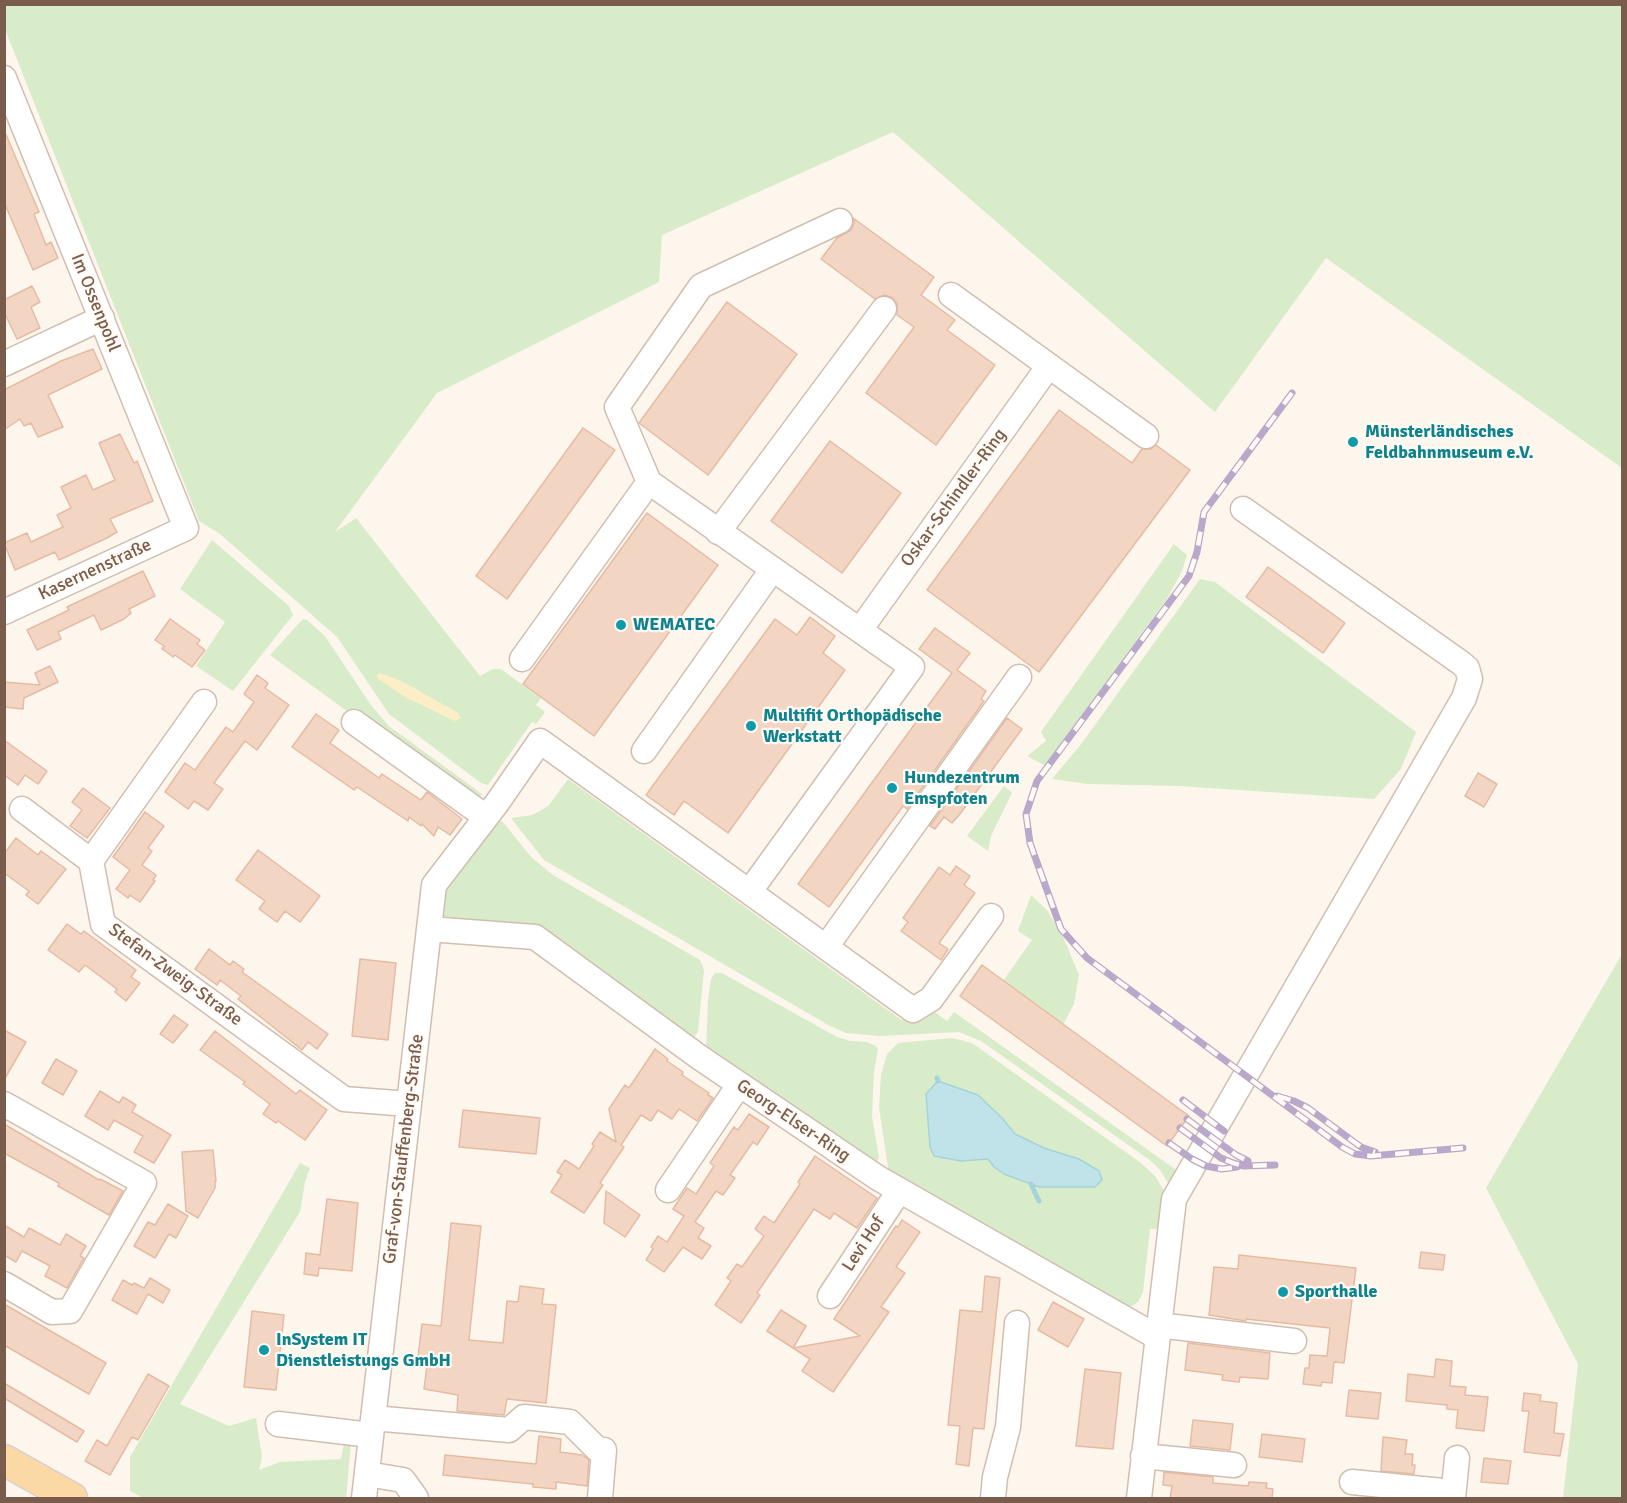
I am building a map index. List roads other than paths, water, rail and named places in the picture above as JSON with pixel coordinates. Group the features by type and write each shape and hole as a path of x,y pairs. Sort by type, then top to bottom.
{"main road":[{"path":"4,1460 72,1498"}],"street":[{"name":"Im Ossenpohl","path":"4,78 9,104 102,318 186,528"},
{"path":"840,222 701,286 617,407 649,482 912,667 750,891 913,1010 931,999 991,916"},
{"path":"951,295 1146,436"},
{"path":"718,532 884,309"},
{"path":"4,364 102,318"},
{"name":"Oskar-Schindler-Ring","path":"860,630 1048,367"},
{"path":"522,659 649,482"},
{"path":"1139,1498 1174,1199 1464,698 1470,679 1467,668 1461,663 1243,509"},
{"name":"Kasernenstraße","path":"4,612 186,528"},
{"path":"644,751 772,570"},
{"path":"826,947 1018,677"},
{"path":"22,809 91,861 204,702"},
{"path":"354,722 486,817"},
{"name":"Graf-von-Stauffenberg-Straße","path":"364,1498 434,885 540,741 750,891"},
{"name":"Stefan-Zweig-Straße","path":"91,861 103,924 344,1099 409,1104"},
{"name":"Georg-Elser-Ring","path":"429,929 535,937 740,1085 899,1191 1157,1331"},
{"path":"668,1190 740,1085"},
{"path":"4,1104 144,1183 70,1311 52,1312 4,1284"},
{"name":"Levi Hof","path":"830,1296 899,1191"},
{"path":"993,1498 995,1477 1008,1427 1017,1323"},
{"path":"1157,1331 1294,1341"},
{"path":"278,1424 509,1430 524,1417 570,1422 597,1449 604,1450 600,1498"},
{"path":"1143,1456 1234,1466"},
{"path":"1352,1482 1453,1495 1457,1458"},
{"path":"367,1474 403,1480 416,1498"}],"water":[{"path":"938,1081 978,1095 1015,1134 1044,1148 1079,1159 1099,1171 1102,1180 1095,1187 1039,1187 1004,1174 988,1159 961,1161 934,1156 930,1147 926,1094"}],"waterway":[{"path":"1031,1184 1039,1201"}],"railway":[{"path":"1292,393 1204,512 1197,552 1189,576 1037,781 1026,814 1030,843 1061,929 1087,958 1342,1147 1355,1154 1371,1156 1463,1148"},
{"path":"1277,1096 1308,1108 1361,1147 1375,1152"},
{"path":"1183,1100 1224,1131"},
{"path":"1187,1119 1236,1155 1248,1161"},
{"path":"1180,1128 1221,1158 1233,1163 1244,1166 1275,1165"},
{"path":"1169,1143 1206,1166 1222,1169 1237,1167"}],"place":[{"name":"Münsterländisches Feldbahnmuseum e.V.","path":"1353,442"},
{"name":"WEMATEC","path":"621,625"},
{"name":"Multifit Orthopädische Werkstatt","path":"751,726"},
{"name":"Hundezentrum Emspfoten","path":"892,788"},
{"name":"Sporthalle","path":"1283,1292"},
{"name":"InSystem IT Dienstleistungs GmbH","path":"264,1350"}]}
